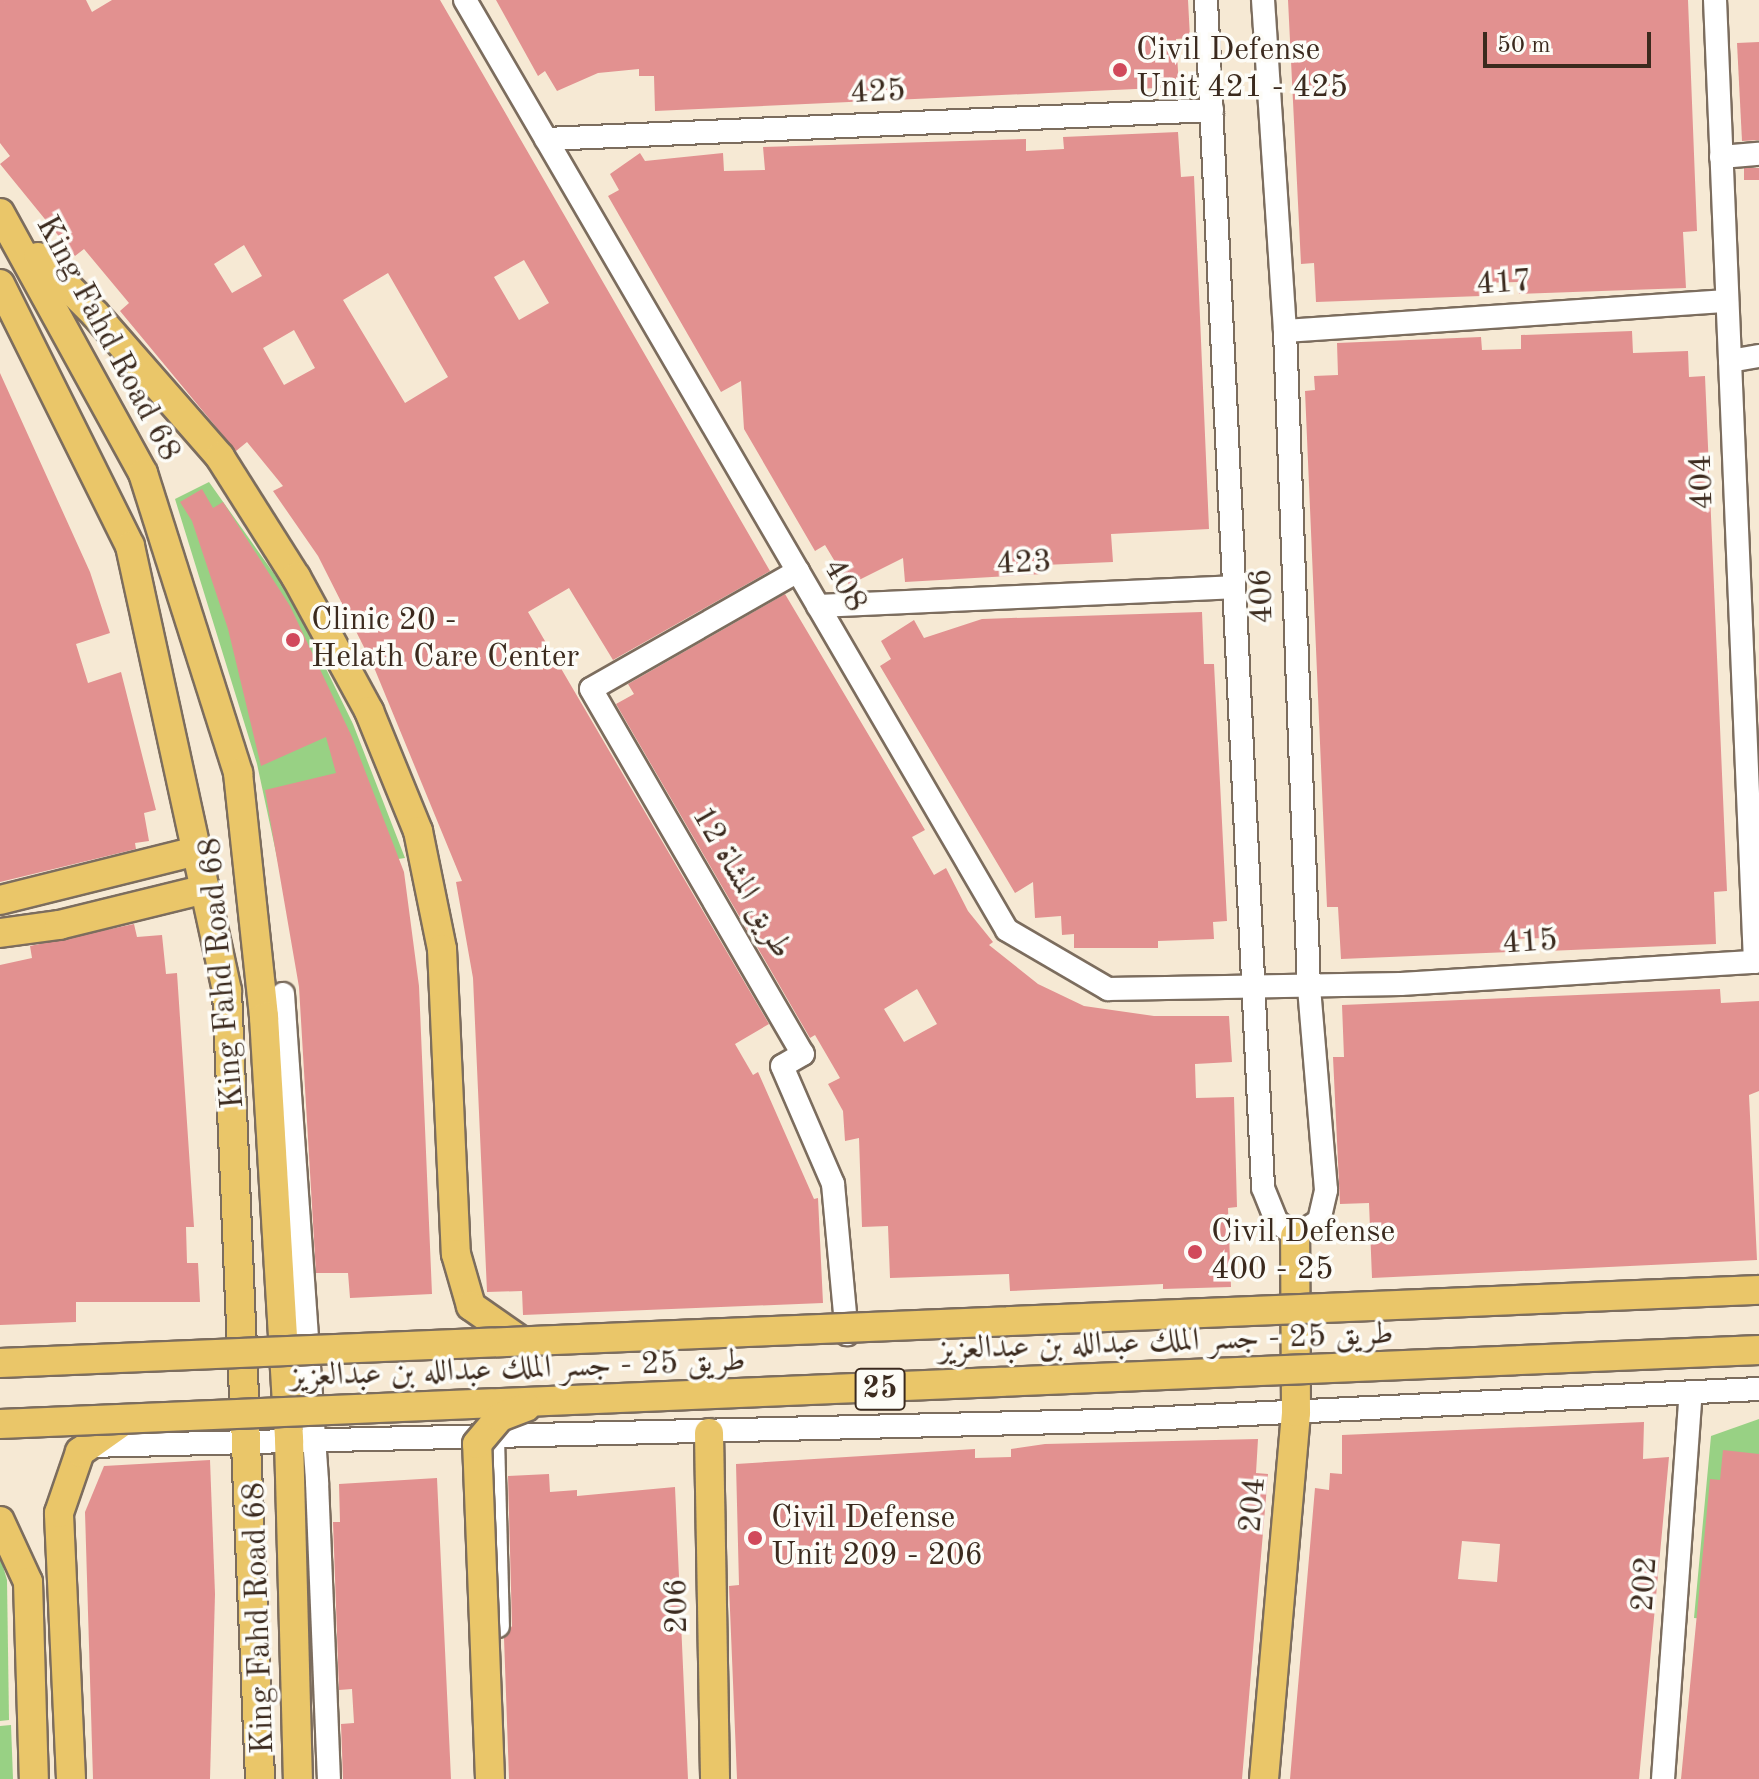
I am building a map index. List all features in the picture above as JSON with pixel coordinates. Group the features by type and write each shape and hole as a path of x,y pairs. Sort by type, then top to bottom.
{"main road":[{"path":"8,224 95,314 220,457 288,563 369,711 418,831 442,949 456,1254 471,1306 524,1343"},
{"name":"King Fahd Road 68","path":"8,224 143,473 238,773 264,1017 289,1444 298,1779"},
{"name":"King Fahd Road 68","path":"0,284 130,546 227,991 260,1779"},
{"path":"0,900 197,851"},
{"path":"0,933 59,925 206,889"},
{"name":"204","path":"1264,1779 1296,1412 1295,1236"},
{"name":"طريق 25 - جسر الملك عبدالله بن عبدالعزيز","path":"0,1363 1759,1290"},
{"name":"طريق 25 - جسر الملك عبدالله بن عبدالعزيز","path":"0,1424 1759,1350"},
{"path":"490,1779 477,1444 500,1417 535,1403"},
{"path":"71,1779 59,1513 66,1481 88,1446 125,1420"},
{"name":"206","path":"709,1433 715,1779"},
{"path":"0,1521 28,1582 34,1779"}],"street":[{"name":"408","path":"465,0 1007,930 1108,989 1309,988"},
{"name":"406","path":"1206,0 1263,1188 1276,1221 1295,1236 1319,1221 1326,1190 1309,988 1285,331 1263,0"},
{"name":"404","path":"1715,0 1754,842 1755,962"},
{"name":"425","path":"546,139 1212,110"},
{"path":"1721,157 1759,154"},
{"name":"417","path":"1285,331 1727,301"},
{"path":"1730,361 1759,356"},
{"name":"طريق المشاة 12","path":"798,571 591,689 803,1054 782,1066 833,1184 847,1334"},
{"name":"423","path":"818,606 1233,587"},
{"name":"415","path":"1309,988 1755,962"},
{"path":"283,994 317,1482 329,1779"},
{"path":"88,1446 246,1446 709,1433 1411,1409 1563,1395 1759,1389"},
{"name":"202","path":"1663,1779 1691,1393"},
{"path":"493,1438 501,1779"}],"green space":[{"path":"209,482 292,599 353,724 405,858 281,876 257,764 175,499"},
{"path":"1759,1419 1759,1624 1694,1618 1711,1436"},
{"path":"0,1556 7,1580 9,1720 0,1721"},
{"path":"11,1725 13,1779 0,1779 0,1726"}],"building":[{"path":"0,0 86,0 92,12 112,0 440,0 770,571 613,660 569,588 528,612 769,1024 735,1044 753,1075 758,1072 814,1199 818,1198 823,1303 523,1315 522,1291 487,1292 473,978 456,882 462,881 373,665 318,556 273,491 283,486 247,442 236,451 120,311 129,303 84,249 75,256 0,164 10,156 0,143","holes":["244,245 262,276 232,293 214,264","524,260 549,303 519,320 494,277","388,273 448,377 405,403 343,300","294,330 315,368 284,385 263,348"]},
{"path":"496,0 1188,0 1190,38 1176,39 1179,87 655,111 654,76 639,76 639,69 598,73 557,91 545,71 538,76"},
{"path":"1288,0 1688,0 1697,231 1683,232 1686,288 1519,294 1518,282 1481,283 1481,296 1316,302 1314,263 1301,264"},
{"path":"1759,42 1759,140 1742,141 1737,43"},
{"path":"1178,132 1181,177 1194,176 1209,529 1111,534 1113,562 1044,565 1044,574 905,582 903,558 849,585 825,545 815,551 744,429 741,381 721,392 608,196 619,190 610,174 640,153 645,161 723,153 724,171 765,170 763,147 1026,139 1026,151 1064,149 1063,137"},
{"path":"1744,168 1759,168 1759,180 1744,180"},
{"path":"1632,331 1633,353 1688,351 1689,377 1705,376 1727,891 1714,892 1716,944 1547,951 1547,938 1510,939 1510,952 1341,959 1338,907 1327,907 1305,391 1315,390 1314,376 1338,375 1337,343 1481,337 1482,350 1521,349 1521,335"},
{"path":"0,373 90,572 110,633 76,644 88,683 121,672 156,810 144,813 149,841 135,843 136,849 0,882"},
{"path":"202,489 213,508 223,502 290,606 352,737 404,872 419,986 432,1294 350,1298 348,1273 316,1273 299,987 265,790 336,773 326,737 261,766 228,629 192,521 180,502"},
{"path":"785,594 925,830 912,837 934,875 946,868 968,911 993,942 989,945 1038,984 1084,1006 1154,1016 1229,1016 1232,1062 1195,1064 1196,1098 1234,1097 1237,1207 1228,1208 1231,1287 1163,1289 1163,1284 1010,1291 1009,1274 890,1278 888,1226 862,1227 859,1138 845,1141 843,1111 828,1084 840,1078 815,1035 810,1038 616,704 634,694 628,684","holes":["917,989 937,1024 904,1042 884,1009"]},
{"path":"1202,612 1204,664 1214,664 1227,921 1213,922 1214,939 1158,941 1158,948 1074,948 1074,934 1062,935 1061,916 1035,918 1033,882 1015,893 880,666 891,659 881,641 914,620 924,638 982,619"},
{"path":"134,924 137,937 162,935 166,974 177,973 194,1227 186,1227 187,1263 198,1263 200,1302 76,1302 76,1322 0,1325 0,965 32,958 30,946"},
{"path":"1720,989 1721,1003 1759,1001 1759,1091 1749,1095 1757,1260 1372,1278 1369,1203 1340,1204 1333,1057 1344,1057 1342,1005"},
{"path":"1644,1422 1643,1459 1669,1457 1639,1779 1290,1779 1315,1488 1329,1490 1330,1473 1342,1474 1342,1435","holes":["1462,1541 1500,1544 1497,1582 1458,1579"]},
{"path":"1258,1439 1256,1473 1268,1474 1242,1779 737,1779 729,1586 739,1585 736,1464 975,1449 975,1458 1011,1457 1011,1449 1045,1444"},
{"path":"1723,1450 1759,1454 1759,1779 1681,1779 1710,1479 1720,1480"},
{"path":"210,1460 215,1594 210,1779 93,1779 85,1512 104,1466"},
{"path":"549,1474 550,1492 577,1490 577,1496 675,1487 688,1779 509,1779 504,1638 512,1626 508,1476"},
{"path":"437,1478 451,1779 343,1779 341,1724 354,1723 352,1689 339,1690 333,1522 340,1522 339,1484"}],"place":[{"name":"Civil Defense Unit 421 - 425","path":"1120,70"},
{"name":"Clinic 20 - Helath Care Center","path":"293,640"},
{"name":"Civil Defense 400 - 25","path":"1195,1252"},
{"name":"Civil Defense Unit 209 - 206","path":"755,1538"}]}
